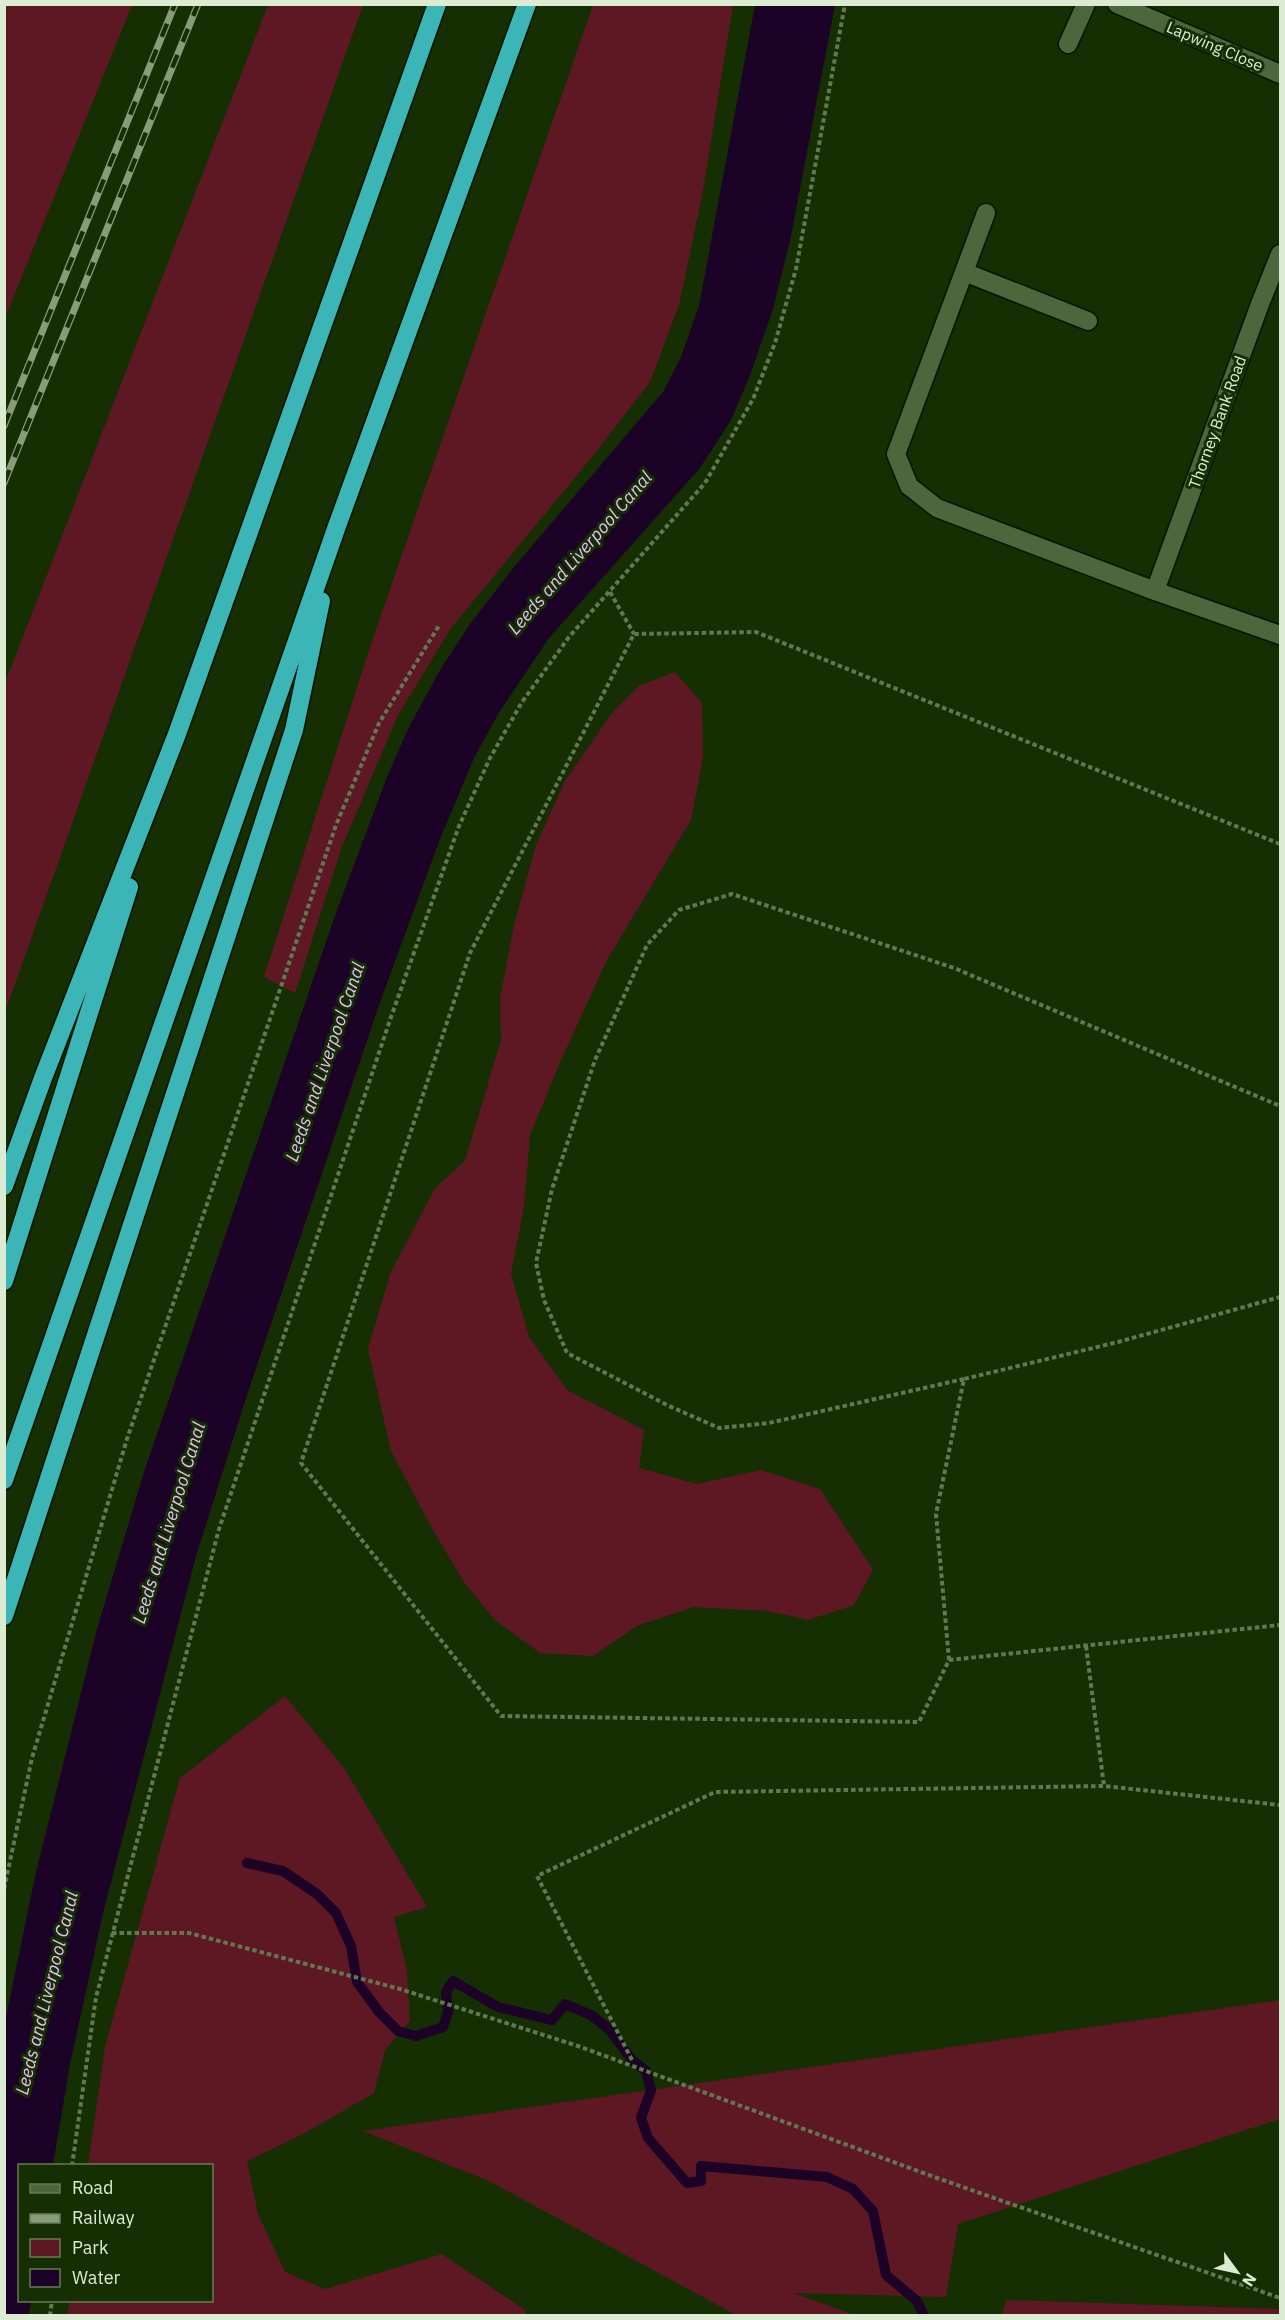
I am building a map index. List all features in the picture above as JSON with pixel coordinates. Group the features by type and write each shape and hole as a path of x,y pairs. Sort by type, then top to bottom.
{"highway":[{"path":"4,1186 42,1078 177,734 437,4"},
{"path":"4,1480 337,526 527,4"},
{"path":"4,1616 294,730 337,526"},
{"path":"4,1281 177,734"}],"street":[{"path":"1068,44 1086,4"},
{"name":"Lapwing Close","path":"1117,4 1281,74"},
{"path":"986,213 896,454 909,486 937,508 1155,591 1281,635"},
{"name":"Thorney Bank Road","path":"1155,591 1260,304 1281,254"},
{"path":"964,272 1088,321"}],"path":[{"path":"72,2164 96,1997 219,1529 390,1020 459,826 490,758 522,702 570,637 705,483 757,390 775,344 796,269 845,4"},
{"path":"610,592 634,634"},
{"path":"4,1889 32,1758 127,1439 332,836 379,723 440,624"},
{"path":"634,634 756,632 1281,844"},
{"path":"634,634 470,953 301,1463 501,1716 919,1722 949,1660 936,1514 964,1379"},
{"path":"1281,1106 954,968 732,894 679,910 647,945 595,1060 552,1189 536,1263 544,1300 567,1353 669,1406 719,1428 769,1423 964,1379 1118,1342 1281,1297"},
{"path":"949,1660 1281,1625"},
{"path":"1086,1646 1104,1786"},
{"path":"632,2060 537,1876 715,1792 1104,1786 1281,1806"},
{"path":"112,1933 189,1933 400,1989 578,2046 937,2178 1281,2298"}],"green space":[{"path":"4,5 132,5 5,318"},
{"path":"268,5 363,5 5,1012 5,683"},
{"path":"593,5 733,5 703,191 679,305 650,382 596,452 451,628 398,715 342,847 295,993 264,977 371,644"},
{"path":"675,672 702,703 703,757 691,820 607,960 561,1060 530,1135 524,1207 511,1274 529,1337 567,1390 644,1430 639,1468 697,1484 761,1470 820,1489 873,1570 854,1605 808,1620 768,1611 694,1607 637,1626 593,1656 540,1653 495,1620 464,1582 434,1532 391,1451 368,1349 390,1274 435,1188 465,1161 501,1040 500,998 514,925 536,845 565,781 612,713 639,686"},
{"path":"285,1696 344,1768 427,1907 394,1917 407,1971 410,2021 385,2050 374,2093 303,2134 247,2161 258,2214 285,2272 325,2289 442,2254 525,2310 526,2315 67,2315 70,2302 213,2302 213,2164 88,2164 105,2047 180,1778"},
{"path":"1280,2000 1280,2119 958,2224 946,2297 794,2293 854,2315 736,2315 489,2181 363,2131"},
{"path":"1006,2300 1280,2309 1280,2315 1002,2315"}],"water":[{"name":"Leeds and Liverpool Canal","path":"755,5 835,5 790,241 772,312 749,378 731,420 700,468 549,638 498,714 474,758 440,839 379,1005 248,1392 196,1556 104,1909 70,2064 53,2164 18,2164 18,2302 31,2302 29,2315 5,2315 5,2022 36,1872 97,1629 144,1472 337,910 387,777 409,727 440,670 470,624 514,567 663,392 681,357 699,306"}],"waterway":[{"path":"247,1863 283,1871 317,1894 336,1913 351,1946 357,1982 379,2012 398,2031 416,2036 443,2027 448,2012 446,1992 453,1981 498,2007 552,2020 565,2004 591,2015 609,2029 632,2060 646,2071 651,2090 641,2118 648,2138 687,2183 701,2181 701,2166 827,2177 853,2189 873,2211 886,2275 917,2301 924,2316"}],"railway":[{"path":"4,426 175,4"},
{"path":"4,483 198,4"}]}
